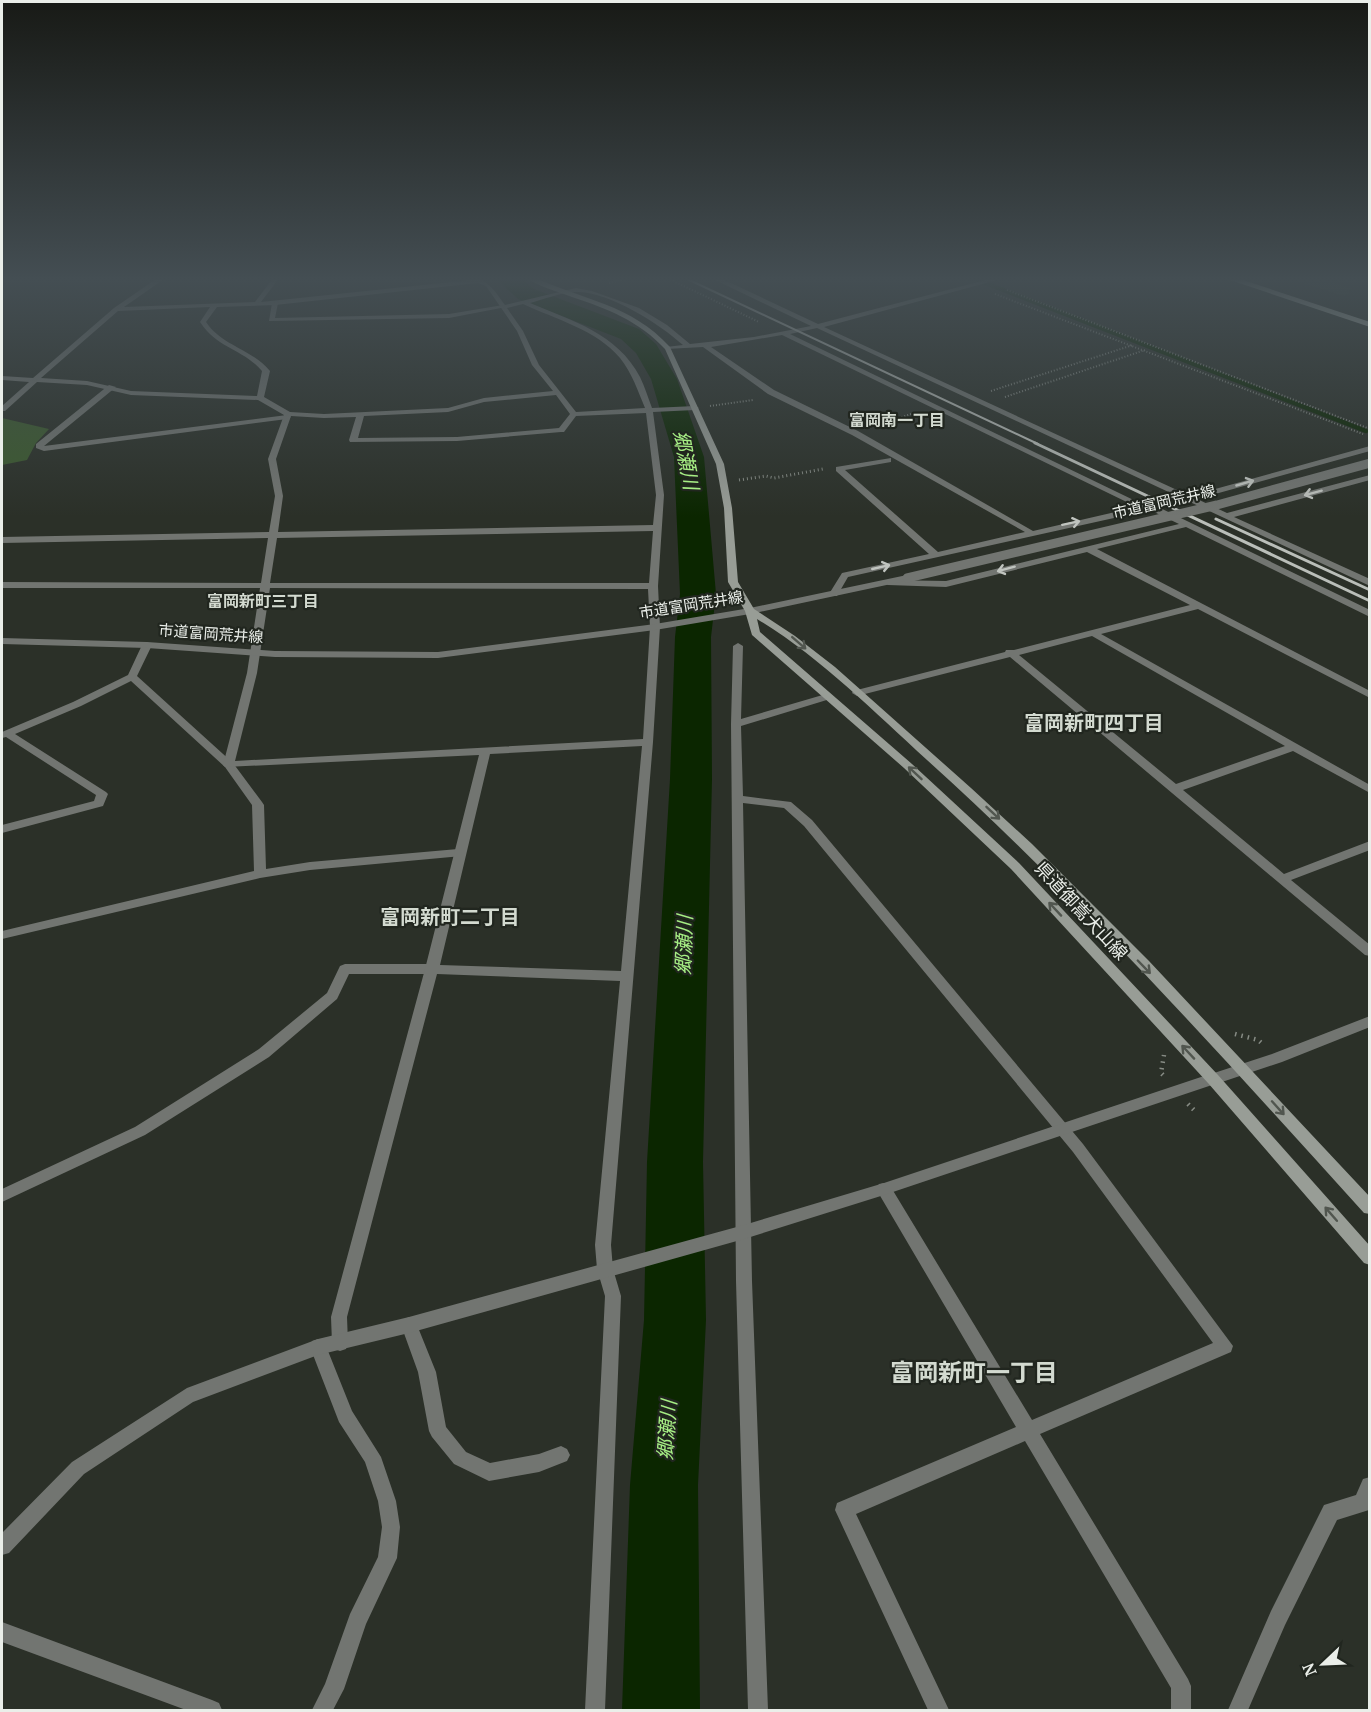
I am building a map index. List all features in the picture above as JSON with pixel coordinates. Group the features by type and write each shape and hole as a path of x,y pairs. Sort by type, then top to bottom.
{"main road":[{"name":"県道御嵩犬山線","path":"672,357 720,464 724,483 733,582 750,611 755,633 908,766 1015,866 1213,1079 1370,1258"},
{"name":"県道御嵩犬山線","path":"750,611 783,629 959,781 1047,864 1242,1069 1370,1208"}],"street":[{"path":"2,409 60,357"},
{"path":"254,357 266,371 260,398"},
{"path":"532,357 574,414"},
{"path":"595,1710 613,1296 605,1269 603,1245 648,742 654,627 653,586 660,495 649,410 636,377 623,357"},
{"path":"721,357 771,392 855,433 1030,532"},
{"path":"831,357 1143,507"},
{"path":"881,357 1370,583"},
{"path":"2,378 112,387 131,393 260,398 287,415"},
{"path":"112,387 39,446 44,449 92,444 287,415 324,416 448,410 484,400 557,393"},
{"path":"361,414 353,440 411,441 516,436 561,430 574,414 695,408"},
{"path":"229,765 252,673 279,496 272,459 287,415"},
{"path":"1189,499 1370,448"},
{"path":"838,469 888,460"},
{"name":"市道富岡荒井線","path":"2,641 147,645 354,656 438,654 654,627 750,611 907,578 1217,505 1370,463"},
{"path":"838,469 935,554"},
{"path":"1227,516 1370,477"},
{"path":"834,594 845,575 1150,507 1370,614"},
{"path":"888,582 946,584 1185,525"},
{"path":"2,540 656,528"},
{"path":"1087,548 1370,695"},
{"path":"2,585 653,586"},
{"path":"857,693 1010,652 1199,606"},
{"path":"1093,633 1370,790"},
{"path":"5,735 132,677 147,645"},
{"path":"738,646 736,724 744,1232 758,1710"},
{"path":"1010,652 1370,952"},
{"path":"132,677 229,765 258,805 260,874"},
{"path":"736,724 826,697"},
{"path":"2,829 99,803 102,794 5,735"},
{"path":"229,765 648,742"},
{"path":"1174,789 1294,747"},
{"path":"340,1343 339,1317 432,969 458,853 485,751"},
{"path":"738,799 787,805 808,823 1064,1130 1225,1346 844,1510 939,1710"},
{"path":"1282,879 1370,845"},
{"path":"2,935 260,874 310,866 458,853"},
{"path":"2,1196 140,1131 264,1053 333,996 345,969 432,969 627,976"},
{"path":"2,1546 78,1468 187,1396 318,1347 409,1325 744,1232 884,1189 1242,1069 1370,1021"},
{"path":"884,1189 1181,1686 1181,1710"},
{"path":"409,1325 427,1372 438,1431 460,1458 489,1472 539,1463 561,1455"},
{"path":"318,1347 345,1416 372,1457 387,1502 391,1527 387,1558 357,1621 334,1689 322,1710"},
{"path":"1238,1710 1278,1618 1331,1512 1362,1503 1370,1486"},
{"path":"2,1632 212,1710"}],"path":[{"path":"971,398 1097,357"},
{"path":"984,404 1125,357"},
{"path":"1163,357 1370,437"},
{"path":"1181,357 1370,429"},
{"path":"1040,376 1053,381"},
{"path":"855,433 934,407"},
{"path":"724,483 766,476 774,478 831,468 838,469"}],"green space":[{"path":"2,418 49,429 36,443 27,460 2,465"}],"waterway":[{"name":"郷瀬川","path":"651,357 664,379 689,457 698,594 693,637 691,779 675,1162 675,1320 664,1485 661,1710"},
{"path":"1175,357 1366,431"}],"railway":[{"path":"853,357 1038,444"},
{"path":"1035,443 1370,601"},
{"path":"1216,519 1370,590"}],"district":[{"name":"富岡南一丁目","path":"897,420"},
{"name":"富岡新町三丁目","path":"263,601"},
{"name":"富岡新町四丁目","path":"1094,723"},
{"name":"富岡新町二丁目","path":"450,917"},
{"name":"富岡新町一丁目","path":"974,1373"}]}
